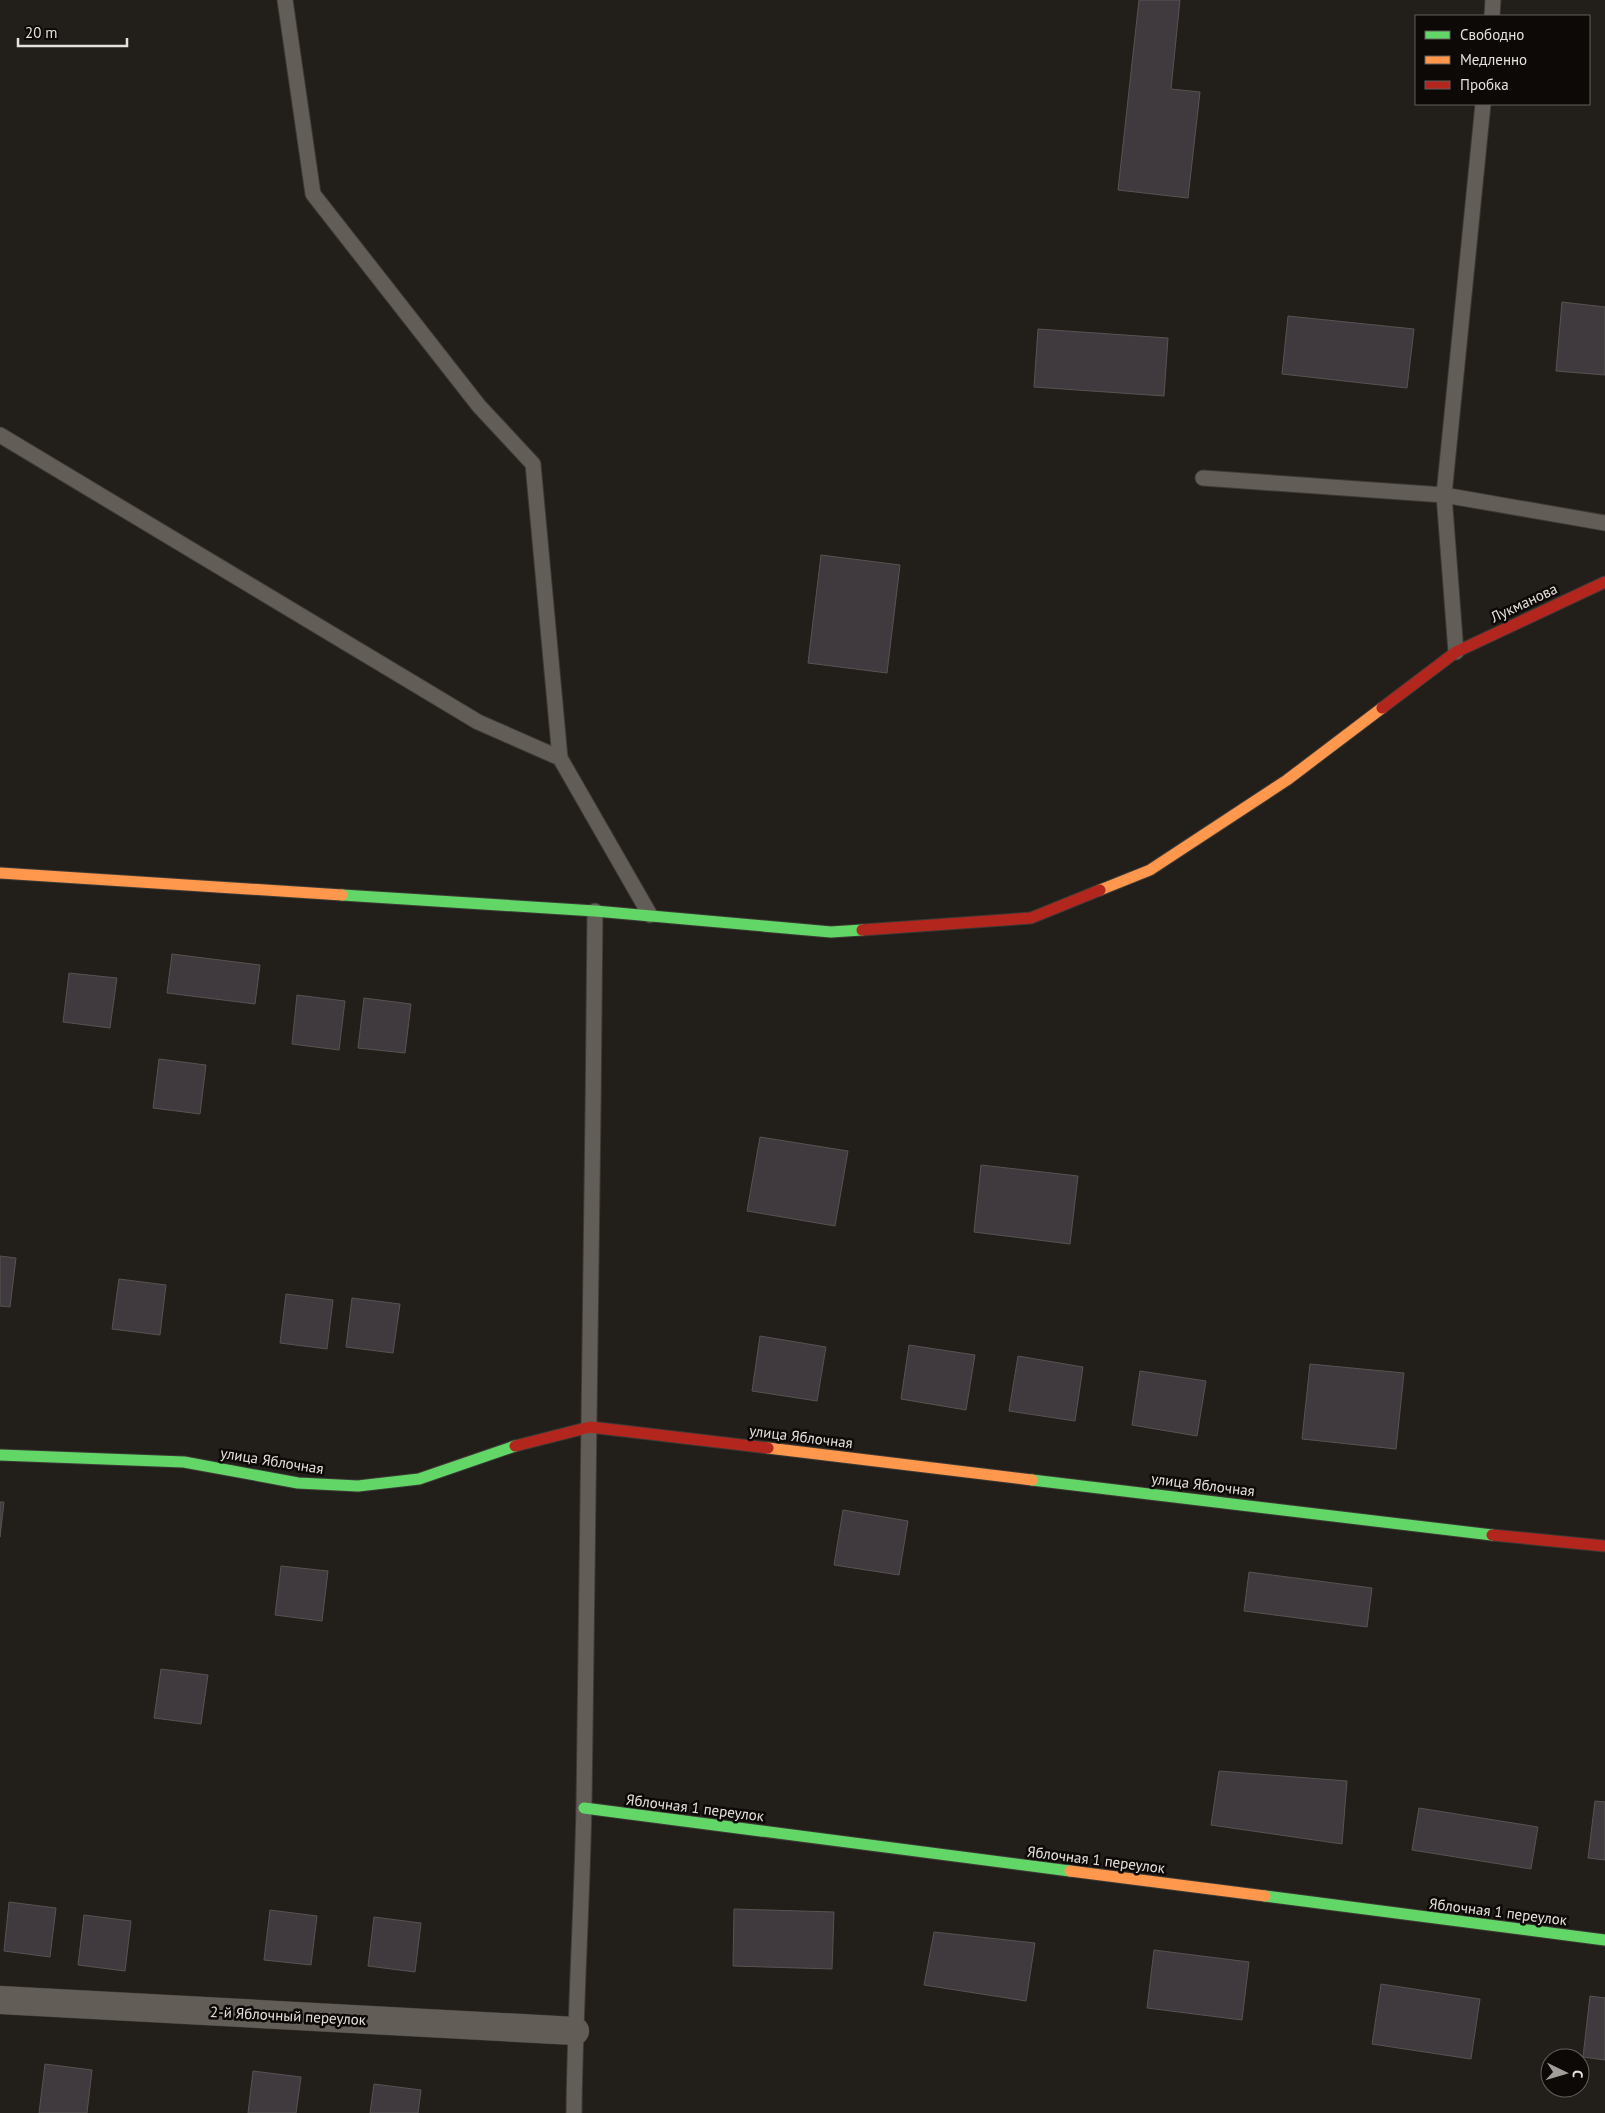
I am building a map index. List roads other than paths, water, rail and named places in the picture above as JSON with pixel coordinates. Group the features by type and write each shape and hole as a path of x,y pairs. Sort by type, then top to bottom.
{"street":[{"name":"Лукманова","path":"0,873 595,910 831,932 1031,918 1150,870 1287,780 1456,652 1605,582"},
{"name":"улица Яблочная","path":"0,1455 184,1462 298,1483 358,1486 419,1479 505,1448 590,1427 1478,1533 1605,1546"},
{"name":"Яблочная 1 переулок","path":"584,1808 1605,1940"},
{"name":"2-й Яблочный переулок","path":"0,2000 575,2031"}],"lane":[{"path":"285,0 312,194 479,406 534,464 554,671 560,758 650,915"},
{"path":"1492,15 1493,0"},
{"path":"1456,652 1444,495 1483,105"},
{"path":"0,435 478,722 560,758"},
{"path":"1203,478 1444,495 1605,523"},
{"path":"574,2113 575,2031 584,1808 595,910"}]}
